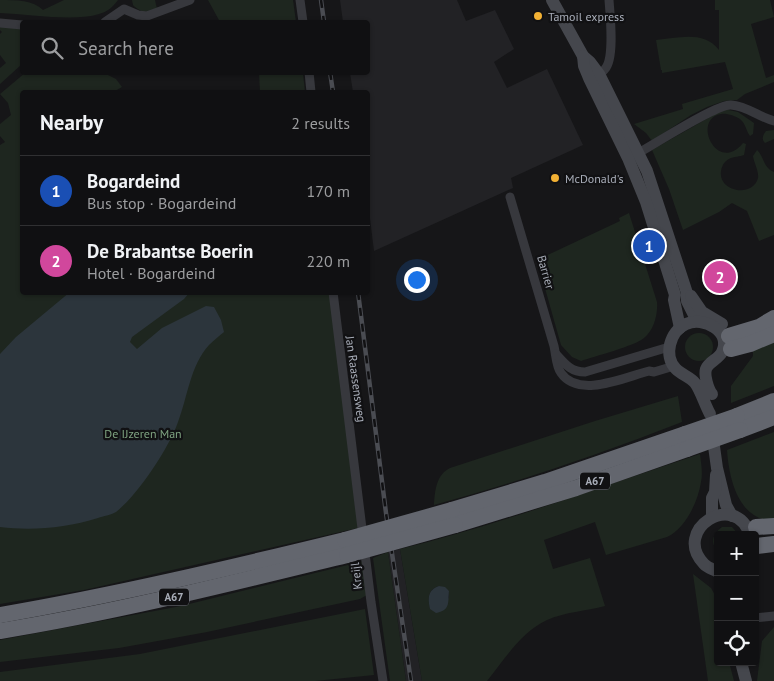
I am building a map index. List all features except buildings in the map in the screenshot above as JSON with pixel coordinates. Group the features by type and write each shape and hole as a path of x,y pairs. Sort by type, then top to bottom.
{"highway":[{"path":"727,338 771,325"},
{"name":"A67","path":"739,423 774,401"},
{"name":"A67","path":"0,631 98,613 215,588 346,547 576,488 686,442 739,423 774,417"},
{"path":"759,534 774,526"},
{"path":"759,536 774,531"},
{"path":"759,539 774,544"},
{"name":"A67","path":"0,614 72,603 200,575 346,547"}],"main road":[{"path":"552,0 583,56 584,66 594,76 634,155 646,202 681,294 687,301 692,322 677,345 675,362"},
{"path":"681,294 674,300 692,322"},
{"path":"675,362 698,373 708,372 724,362 727,338 717,320 692,322 673,336 670,347 677,370 693,380 699,388 702,400 710,414"},
{"path":"708,372 709,390 712,394 710,414 717,468 726,505 734,512 750,518 753,531"},
{"path":"714,570 702,561 700,547 703,544 705,534 716,523 717,497 715,492 717,468"},
{"path":"715,516 734,512"},
{"path":"700,547 714,561"},
{"path":"742,666 746,679"},
{"path":"746,679 747,666"}],"street":[{"path":"107,20 125,5 138,15 147,16 190,0"},
{"path":"300,0 303,20"},
{"path":"594,76 606,68 609,56 611,34 609,0"},
{"path":"0,23 20,25"},
{"path":"309,75 311,90"},
{"path":"634,155 711,110 729,104 744,108 762,118 774,121"},
{"name":"Barrier","path":"510,197 556,354 558,368 564,376 572,382 593,386 675,362"},
{"name":"Jan Raassensweg","path":"333,295 355,468"},
{"path":"556,354 570,368 579,372 585,372 670,347"},
{"name":"Kreijl","path":"355,468 371,602 384,681"},
{"path":"759,618 774,616"}],"shaded area":[{"path":"340,0 457,0 466,21 495,10 514,49 494,62 507,88 547,69 583,145 511,178 513,188 374,251 370,218 370,90 353,90 350,75 370,75 370,20 343,20"},
{"path":"66,295 187,295 132,337 130,342 137,349 162,328 206,306 214,307 221,320 224,332 203,353 193,372 174,433 160,458 124,505 109,515 61,526 37,529 0,527 0,354 16,337"},
{"path":"400,549 422,681 406,681 388,552"},
{"path":"439,586 445,587 449,591 449,600 444,610 436,613 430,609 429,598 430,592"}],"green space":[{"path":"0,0 29,2 43,10 64,0 118,0 110,9 102,13 88,16 64,17 0,13"},
{"path":"132,0 155,0 157,9 147,12 141,11 133,5"},
{"path":"208,0 293,0 296,20 219,20"},
{"path":"715,0 770,0 774,17 751,24 766,78 774,75 774,82 745,94 737,100 724,101 707,107 691,115 652,141 646,133 634,124 683,109 682,104 733,89 725,62 662,73 661,70 656,40 682,37 698,38 713,44 719,50 719,10 715,10"},
{"path":"0,24 20,26 20,66 0,84 0,68 6,63 0,55 0,34 2,32"},
{"name":"De IJzeren Man","path":"23,75 108,75 116,79 122,87 117,90 20,90 20,295 330,295 358,528 84,590 0,604 0,145 5,142 0,136 0,124 11,115 8,103 0,94"},
{"path":"259,75 303,75 305,90 260,90"},
{"path":"724,109 738,112 754,123 753,134 750,136 742,121 731,115 721,114 712,118 708,125 708,134 711,142 724,153 733,151 743,143 746,144 744,155 731,158 723,165 721,171 725,184 736,190 743,190 755,184 758,175 753,156 757,150 768,168 774,172 774,235 759,241 747,211 732,203 719,212 683,230 669,189 652,150"},
{"path":"774,130 774,139 765,143 763,136 765,132"},
{"path":"629,213 657,302 655,322 647,335 639,341 581,361 572,357 561,345 537,260 620,221 619,218"},
{"path":"699,333 709,337 713,347 709,357 699,361 689,357 685,347 689,337"},
{"path":"774,342 774,386 731,403 731,386 753,356 753,347"},
{"path":"678,396 682,422 559,467 434,505 439,479 450,468"},
{"path":"774,432 774,521 762,519 752,514 744,506 733,485 727,450"},
{"path":"700,454 702,475 694,506 679,528 667,537 606,555 595,522 544,540 553,569 590,558 605,606 561,615 538,625 521,639 487,681 422,681 400,549 513,517","holes":["439,586 449,591 449,598 430,609 429,598 432,590"]},
{"path":"722,527 732,527 736,531 718,531"},
{"path":"388,552 406,681 390,681 373,558"},
{"path":"364,561 367,595 360,599 207,632 119,648 0,662 0,640 181,606"},
{"path":"693,574 711,588 714,594 714,666 730,666 734,681 708,681"},
{"path":"365,609 374,675 315,681 0,681 0,672 140,654"},
{"path":"774,627 774,681 757,681 762,641"}],"railway":[{"path":"321,0 324,20"},
{"path":"330,75 333,90"},
{"path":"358,295 386,513 411,681"}],"place":[{"name":"Tamoil express","path":"538,16"},
{"name":"McDonald's","path":"555,178"},
{"name":"Bogardeind","path":"649,246"},
{"name":"De Brabantse Boerin","path":"720,277"}]}
